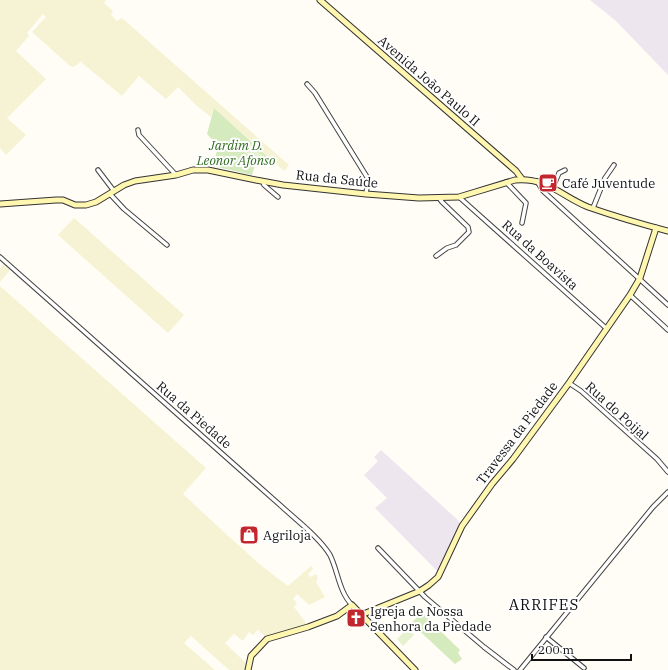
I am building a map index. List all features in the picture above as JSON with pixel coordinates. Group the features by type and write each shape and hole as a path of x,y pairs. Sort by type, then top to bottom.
{"street":[{"name":"Avenida João Paulo II","path":"320,0 516,171 522,179"},
{"path":"307,84 315,93 366,175 368,180 366,194"},
{"path":"138,130 139,135 176,175"},
{"path":"593,208 605,178 614,165"},
{"path":"98,170 124,209 167,245"},
{"name":"Rua da Saúde","path":"0,204 63,200 82,206 92,203 135,181 176,175 193,170 208,170 263,182 366,194 419,198 459,197 506,182 522,179 537,181 553,187 575,201 593,208 668,231"},
{"path":"553,187 559,173 565,170"},
{"path":"537,181 543,191 668,305"},
{"path":"263,182 278,197"},
{"path":"506,182 526,203 522,223"},
{"name":"Rua da Boavista","path":"459,197 607,329"},
{"path":"436,256 446,248 456,245 470,230 439,198"},
{"name":"Travessa da Piedade","path":"361,615 420,591 438,577 462,526 569,383 630,295 640,278 656,228"},
{"name":"Rua da Piedade","path":"0,257 280,505 315,538 331,556 346,596 352,605"},
{"path":"630,295 668,330"},
{"name":"Rua do Poijal","path":"569,383 657,460 668,472"},
{"path":"520,670 653,508 668,492"},
{"path":"378,548 420,591 474,639 514,670"},
{"path":"248,670 251,656 267,639 308,628 337,616 352,605 415,670"},
{"path":"546,637 584,668"}],"shaded area":[{"path":"0,0 106,0 104,3 113,11 111,15 117,21 122,18 289,165 284,171 214,108 211,117 197,106 178,87 166,99 139,76 122,96 82,63 82,61 74,67 70,66 32,32 46,17 43,14 27,33 29,36 16,51 46,79 7,118 26,135 6,155 0,148"},
{"path":"590,0 668,0 668,75 616,21"},
{"path":"74,218 184,315 168,333 58,235"},
{"path":"3,264 10,270 0,282 0,268"},
{"path":"0,286 206,468 183,494 225,533 263,567 288,586 311,566 313,569 308,574 310,577 316,574 318,579 316,582 325,597 309,605 297,594 293,599 297,603 294,607 307,624 267,638 258,630 253,635 249,632 243,641 234,634 225,643 246,663 245,670 229,670 191,636 184,643 215,670 0,670"},
{"path":"381,450 461,523 438,572 375,508 387,498 364,475 378,461 374,457"}],"green space":[{"name":"Jardim D. Leonor Afonso","path":"214,108 269,158 261,167 255,165 252,175 213,166 218,146 207,134"},
{"path":"248,142 263,156 256,163 242,150"},
{"path":"422,613 460,650 458,653 462,659 455,664 411,623"},
{"path":"407,629 414,635 403,646 397,639"}],"place":[{"name":"Café Juventude","path":"548,183"},
{"name":"Agriloja","path":"249,535"},
{"name":"Igreja de Nossa Senhora da Piedade","path":"356,618"}],"district":[{"name":"ARRIFES","path":"544,604"}]}
